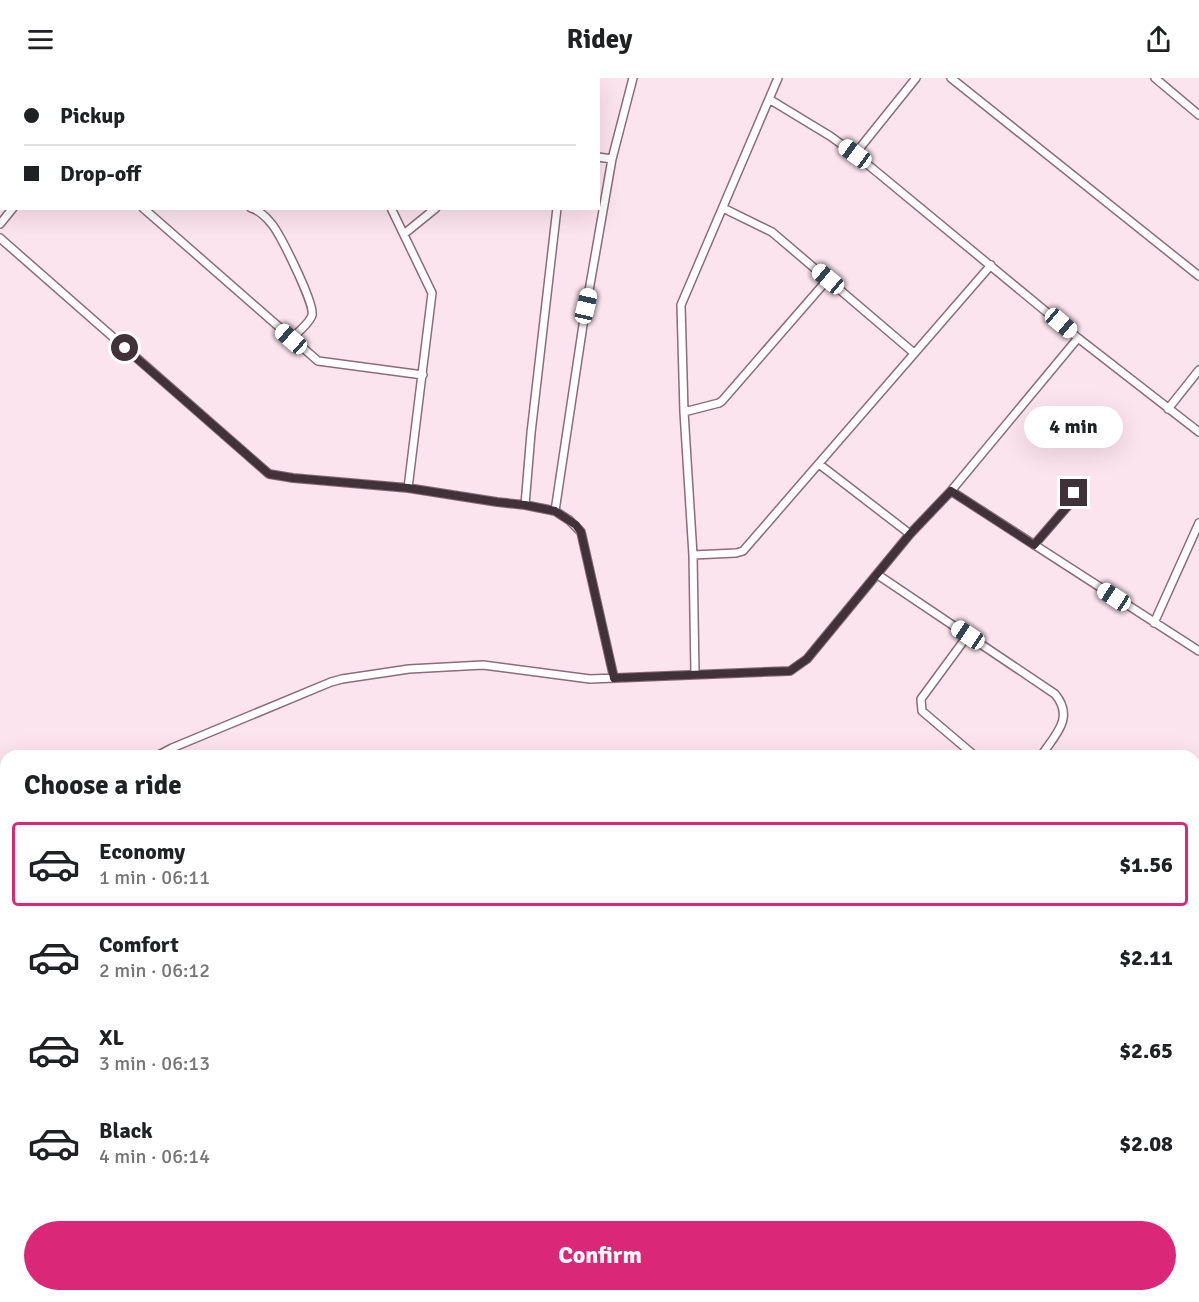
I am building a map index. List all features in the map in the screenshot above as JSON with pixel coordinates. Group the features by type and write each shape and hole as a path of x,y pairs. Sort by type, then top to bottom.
{"street":[{"path":"695,674 693,555 684,412 681,305 778,78"},
{"path":"855,154 916,78"},
{"path":"951,78 1199,276"},
{"path":"1155,78 1199,115"},
{"path":"555,511 583,325 612,159 631,79"},
{"path":"769,99 855,154 1078,338 1199,432"},
{"path":"600,157 612,159"},
{"path":"723,208 765,228 914,353"},
{"path":"0,224 12,210"},
{"path":"144,210 311,357 323,363 423,375"},
{"path":"255,210 272,223 312,306 310,318 291,339"},
{"path":"392,210 432,293 408,488"},
{"path":"404,234 434,210"},
{"path":"525,505 532,422 557,210"},
{"path":"0,238 269,474 408,488 525,505 555,511 576,525 581,532 614,678"},
{"path":"693,555 743,551 991,265"},
{"path":"684,412 722,401 828,279"},
{"path":"168,750 331,682 409,669 483,665 590,679 790,671 807,659 910,534 951,491 1078,338"},
{"path":"1168,409 1199,370"},
{"path":"819,464 910,534"},
{"path":"1034,545 1073,500 1074,493 1070,488"},
{"path":"951,491 1199,651"},
{"path":"1155,623 1199,523"},
{"path":"878,575 1055,694 1063,704 1064,715 1062,724 1045,750"},
{"path":"968,635 921,699 922,711 968,750"}],"route":[{"path":"125,348 269,474 408,488 525,505 555,511 569,520 581,532 614,678 790,671 807,659 910,534 951,491 1034,545 1073,500 1074,493"}]}
